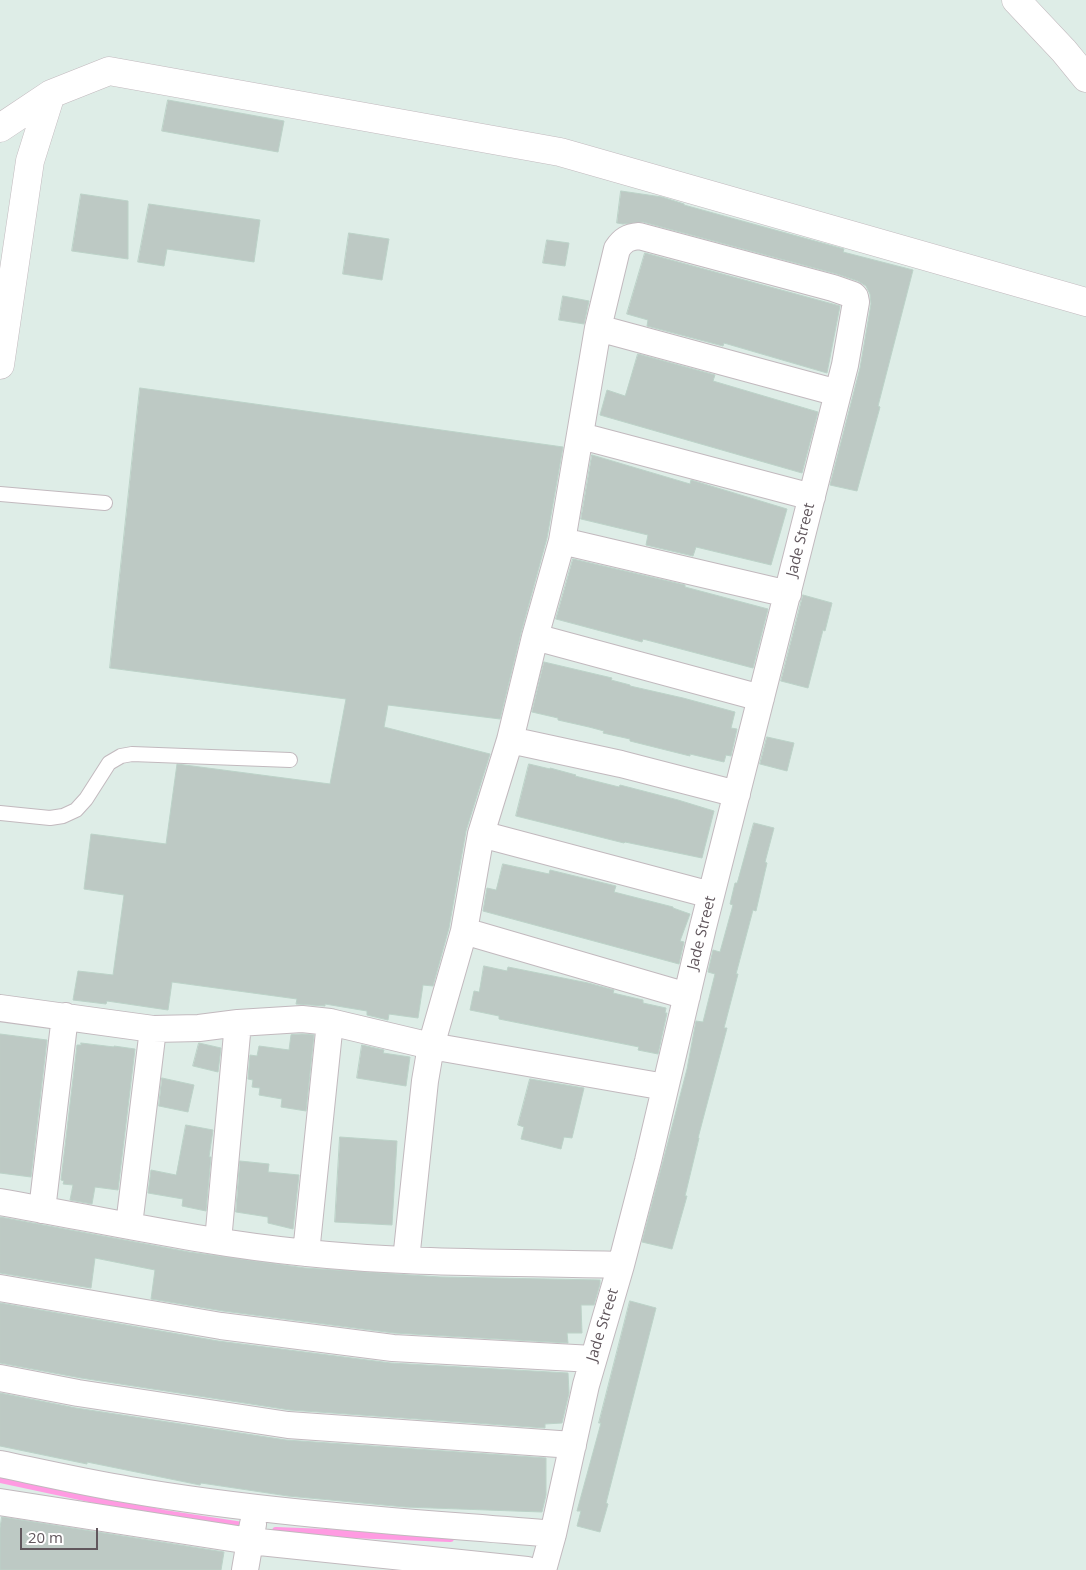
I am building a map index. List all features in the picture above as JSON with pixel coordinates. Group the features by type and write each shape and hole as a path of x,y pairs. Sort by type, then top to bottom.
{"street":[{"path":"1016,0 1064,51 1086,78"},
{"path":"0,128 52,94 109,71 560,152 1086,302"},
{"path":"0,365 30,161 52,94"},
{"name":"Jade Street","path":"543,1570 593,1359 621,1265 737,794 846,365 856,302 855,297 833,288 640,236 632,236 623,240 617,249 598,328"},
{"path":"406,1260 424,1081 464,931 481,834 510,740 535,637 562,540 598,328 838,393"},
{"path":"581,436 812,497"},
{"path":"562,540 788,594"},
{"path":"535,637 762,698"},
{"path":"510,740 621,764 737,794"},
{"path":"481,834 712,895"},
{"path":"464,931 687,996"},
{"path":"0,1008 153,1029 199,1028 238,1023 302,1019 330,1022 432,1046 665,1087"},
{"path":"42,1210 65,1016"},
{"path":"306,1253 330,1022"},
{"path":"218,1241 238,1023"},
{"path":"129,1225 153,1029"},
{"path":"0,1202 218,1241 306,1253 406,1260 621,1265"},
{"path":"0,1288 221,1326 393,1348 593,1359"},
{"path":"0,1378 288,1425 572,1445"},
{"path":"0,1464 130,1490 256,1507 553,1534"},
{"path":"0,1502 250,1541 527,1570"},
{"path":"245,1570 256,1507"}],"lane":[{"path":"0,494 105,503"},
{"path":"0,813 50,818 63,816 76,810 86,799 109,763 121,756 132,754 290,760"}],"building":[{"path":"168,100 284,121 278,152 162,131"},
{"path":"621,191 662,197 684,205 844,249 843,252 913,270 878,406 880,407 857,491 830,485 860,368 871,304 870,294 866,286 858,281 837,274 643,222 617,223"},
{"path":"81,194 128,201 128,259 72,251"},
{"path":"149,204 260,220 254,262 167,249 164,266 138,262"},
{"path":"349,233 389,239 382,280 343,274"},
{"path":"547,240 569,243 565,266 543,263"},
{"path":"645,253 840,306 827,373 724,343 723,346 647,326 648,320 627,314"},
{"path":"563,296 589,301 584,324 559,320"},
{"path":"638,354 715,375 713,381 818,412 802,473 600,415 607,390 625,396"},
{"path":"140,388 563,447 547,538 500,719 388,705 384,727 490,754 466,831 449,928 433,986 423,985 418,1018 389,1014 388,1020 367,1015 367,1011 325,1004 325,1006 296,1004 297,999 172,982 168,1010 107,1001 106,1004 73,1000 78,971 113,975 124,895 84,889 91,834 166,844 177,764 330,784 346,699 110,668"},
{"path":"592,455 690,484 691,480 787,509 771,565 696,547 693,556 646,545 648,535 581,519"},
{"path":"573,559 685,585 685,587 768,609 753,668 643,639 642,642 556,619"},
{"path":"803,595 832,603 808,688 781,681"},
{"path":"544,662 612,678 611,680 630,686 735,712 731,728 737,729 731,756 726,755 724,762 690,754 690,756 630,741 630,739 603,733 604,731 532,712"},
{"path":"767,737 794,743 787,771 760,764"},
{"path":"529,764 619,787 620,785 714,811 702,858 624,843 516,816"},
{"path":"754,823 774,828 765,862 767,863 756,911 753,910 736,974 738,974 724,1028 727,1028 698,1138 685,1196 687,1196 672,1249 642,1242 687,1069 696,1021 703,1022 715,974 708,972 713,950 720,952 733,905 730,904 735,883 737,883"},
{"path":"503,864 549,874 550,870 616,886 614,892 673,907 690,914 680,941 684,942 679,964 483,911 487,888 496,890"},
{"path":"484,966 507,971 508,967 588,983 614,990 613,993 643,1000 643,1003 666,1008 665,1013 667,1013 658,1054 638,1050 639,1047 499,1019 499,1016 470,1010 474,991 479,992"},
{"path":"0,1034 47,1040 31,1177 0,1173"},
{"path":"291,1035 314,1035 306,1111 281,1107 282,1099 259,1095 260,1088 252,1087 253,1080 248,1079 250,1055 257,1056 259,1046 289,1050"},
{"path":"81,1043 135,1049 118,1190 95,1187 92,1204 70,1200 73,1185 63,1184 64,1181 61,1180 77,1045 81,1045"},
{"path":"199,1043 221,1048 218,1072 193,1066"},
{"path":"362,1045 384,1050 383,1053 410,1057 406,1086 357,1078"},
{"path":"162,1078 194,1085 188,1112 159,1106"},
{"path":"530,1079 584,1088 572,1138 564,1137 561,1149 521,1139 524,1127 518,1125"},
{"path":"186,1125 213,1130 209,1157 211,1157 206,1211 182,1206 183,1199 148,1193 151,1170 176,1175"},
{"path":"340,1137 397,1141 392,1225 335,1222"},
{"path":"240,1161 269,1164 268,1172 299,1175 293,1229 268,1223 268,1217 236,1212"},
{"path":"0,1217 189,1252 305,1268 440,1277 600,1280 600,1284 594,1305 581,1305 582,1333 567,1333 568,1343 394,1333 223,1311 151,1299 155,1270 95,1258 91,1288 0,1273"},
{"path":"630,1301 656,1308 600,1532 577,1526 581,1511 577,1511 601,1423 599,1423"},
{"path":"0,1303 218,1341 391,1363 568,1373 569,1393 562,1423 545,1424 545,1428 290,1410 81,1378 0,1363"},
{"path":"0,1393 76,1408 286,1440 546,1458 546,1495 542,1512 405,1507 288,1496 201,1483 200,1485 87,1462 87,1464 0,1446"},
{"path":"2,1517 224,1552 221,1570 0,1570 0,1528"}],"waterway":[{"path":"0,1479 164,1514 249,1527"},
{"path":"276,1531 450,1538"}]}
